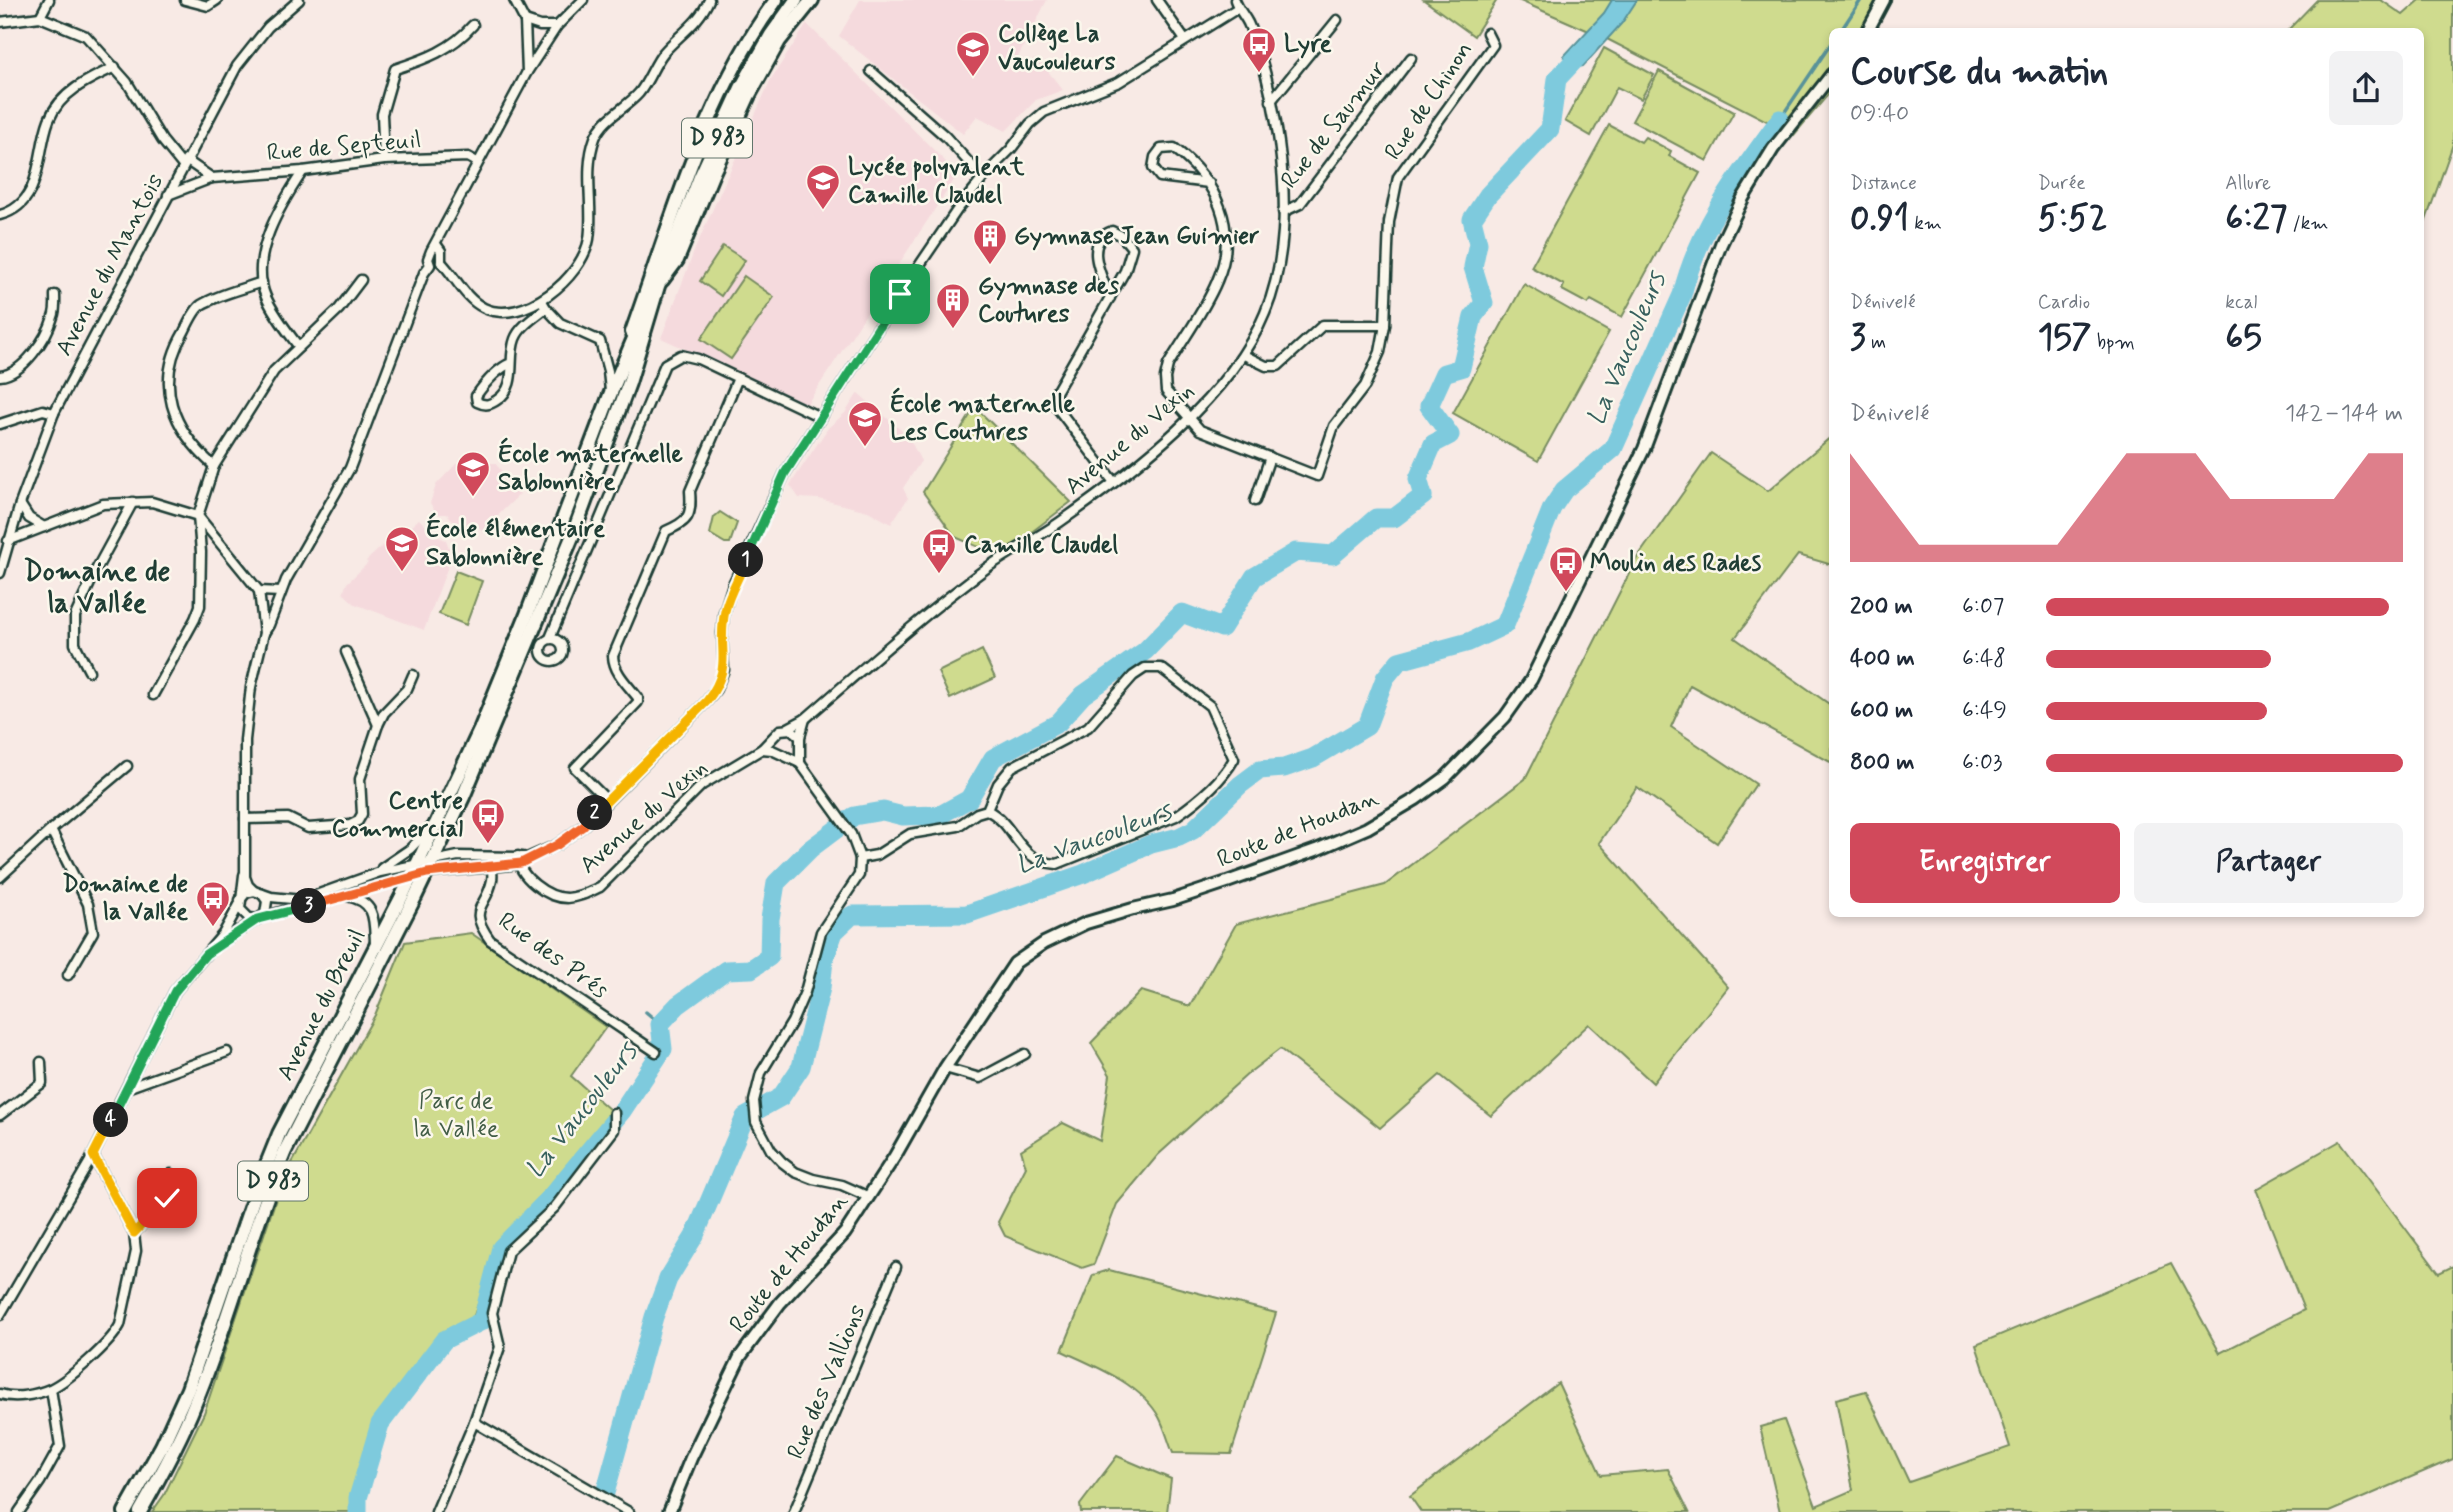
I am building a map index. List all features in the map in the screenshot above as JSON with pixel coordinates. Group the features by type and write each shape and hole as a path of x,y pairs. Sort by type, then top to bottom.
{"main road":[{"path":"610,395 691,166 726,85 776,0"},
{"name":"Avenue du Breuil","path":"125,1512 162,1446 188,1389 256,1191 279,1134 411,877 422,868 440,817 512,655 610,395 658,286 729,111 771,35 796,0"},
{"path":"658,286 677,260 749,95 779,41 812,0"},
{"name":"Avenue du Breuil","path":"443,839 572,537 624,398 658,286"},
{"name":"D 983","path":"139,1512 169,1460 196,1402 285,1151 422,868 433,860 443,839"}],"street":[{"path":"40,17 49,0"},
{"path":"185,0 208,6 217,0"},
{"name":"Avenue du Mantois","path":"0,573 5,546 54,412 237,66 268,27 299,0"},
{"path":"514,0 525,21 527,72"},
{"path":"260,918 268,905 245,880 245,740 251,687 264,634 270,625 281,592 350,468 429,265 428,259 527,72 556,26 583,0"},
{"path":"511,363 482,386 476,396 477,402 491,405 508,389 513,370 511,363 514,340 576,268 589,241 591,159 595,137 607,121 639,93 664,53 691,29 709,0"},
{"path":"1157,0 1185,40"},
{"path":"1869,28 1884,0"},
{"path":"369,875 422,868 492,866 529,858 557,845 583,826 716,689 724,670 724,613 733,584 785,473 957,210 983,178 1012,149 1030,124 1044,112 1119,82 1237,4"},
{"name":"Avenue du Vexin","path":"788,728 804,719 912,626 967,583 1062,520 1113,481 1210,399 1244,355 1265,315 1274,290 1283,212 1280,159 1271,101 1261,58 1237,4"},
{"path":"0,22 40,17 86,36 127,82 162,141 185,163 212,178"},
{"path":"1271,101 1337,20"},
{"path":"525,21 540,26 556,26"},
{"path":"384,160 382,114 395,69 437,55 461,38 473,25"},
{"name":"Rue de Chinon","path":"1385,325 1389,222 1398,177 1493,44 1487,33"},
{"name":"Rue de Saumur","path":"1283,212 1300,204 1411,58"},
{"path":"0,215 26,198 37,176 49,119 62,99 86,80 115,68"},
{"path":"872,71 948,139 983,178"},
{"name":"Route de Houdan","path":"669,1512 691,1458 740,1357 780,1303 845,1233 895,1156 945,1068 1015,963 1044,943 1086,923 1174,900 1316,850 1367,828 1416,799 1444,778 1504,717 1531,680 1644,449 1721,244 1743,198 1773,149 1829,79"},
{"path":"1209,183 1160,177 1153,167 1155,157 1161,149 1174,148 1193,162 1209,183 1213,189 1226,225 1225,258 1217,281 1168,366 1165,378 1166,390 1200,430 1317,476 1334,426 1365,386 1380,352 1385,325 1323,325 1278,366 1266,366 1244,355"},
{"name":"Rue de Septeuil","path":"168,195 212,178 303,171 384,160 468,157 477,162"},
{"path":"299,347 264,295 262,255 270,229 284,200 303,171"},
{"path":"1110,298 1096,254 1096,244 1103,234 1112,231 1122,236 1132,248 1125,271 1110,298 1056,392 1055,405 1113,481"},
{"path":"436,244 442,251 441,262"},
{"path":"441,262 453,273 469,297 485,308 505,312 544,304"},
{"path":"429,265 434,266 441,262"},
{"path":"153,695 200,606 201,552 198,516 214,466 274,371 339,309 361,280"},
{"path":"214,466 195,450 177,422 167,386 177,344 199,306 262,282"},
{"path":"0,376 5,376 28,360 45,337 54,315 55,295"},
{"path":"544,304 560,323 600,341 608,371 610,395"},
{"path":"550,639 665,364 681,355 698,359 820,417"},
{"path":"607,800 575,768 638,702 614,664 613,656 666,531 683,523 691,510 690,491 738,378"},
{"path":"0,424 43,410 54,412"},
{"path":"1255,502 1270,457"},
{"path":"89,671 75,644 75,616 97,568 133,502"},
{"path":"5,546 44,527 103,504 152,502 198,516 259,590 264,634"},
{"path":"20,504 29,518 44,527"},
{"path":"259,590 281,592"},
{"path":"346,652 378,725"},
{"path":"860,858 877,855 910,834 958,826 977,813 987,810 998,816 1029,856 1043,863 1057,864 1176,816 1190,807 1226,772 1234,759 1210,706 1161,668 1145,668 1133,676 1088,727 1012,767 998,784 987,810"},
{"path":"244,819 288,818 308,828 350,825 358,821 362,814 360,779 378,725 384,713 407,689 413,675"},
{"path":"800,763 800,737 804,719"},
{"path":"775,751 772,742 780,730 788,728 800,737"},
{"name":"Avenue du Vexin","path":"518,860 532,880 547,893 564,898 582,896 600,887 702,785 762,749 775,735"},
{"path":"787,757 800,748"},
{"path":"762,749 775,751 800,763 851,834 860,858 859,875 821,932 805,992 792,1023 761,1073 754,1101 756,1122 771,1150 795,1172 813,1180 842,1185 869,1197"},
{"path":"0,877 127,766"},
{"path":"0,1315 93,1155 175,991 226,929 246,893 258,892 282,899 302,900 369,875 410,849 440,817"},
{"path":"51,830 88,904 93,932 68,975"},
{"path":"443,839 449,849 458,856"},
{"path":"433,860 458,856 491,856 518,860"},
{"path":"491,856 492,866"},
{"name":"Rue des Prés","path":"492,866 492,879 479,907 478,919 490,940 656,1052"},
{"path":"245,871 240,902 245,916 260,918"},
{"path":"206,954 260,918 411,877"},
{"path":"344,896 360,900 372,911 375,948"},
{"path":"127,1088 227,1052"},
{"path":"945,1068 979,1078 1025,1054"},
{"path":"0,1115 42,1083 41,1062"},
{"path":"436,1512 474,1422 500,1347 492,1313 508,1251 555,1207 614,1130 614,1113"},
{"path":"0,1394 26,1395 51,1389 89,1361 117,1331 136,1251 134,1233 93,1155"},
{"path":"134,1233 167,1198 171,1174"},
{"name":"Rue des Vallions","path":"794,1512 897,1267"},
{"path":"19,1512 60,1446 51,1389"},
{"path":"474,1422 629,1512"}],"shaded area":[{"name":"Collège La Vaucouleurs","path":"860,0 1047,0 1014,65 1038,59 1063,90 1036,100 1006,131 977,116 963,134 839,36"},
{"name":"Lycée polyvalent Camille Claudel","path":"807,24 958,174 807,404 661,338 695,249 771,79"},
{"name":"École maternelle Les Coutures","path":"858,393 908,436 921,461 903,488 908,498 891,524 868,511 819,499 799,498 790,485 828,428 845,413"},
{"name":"École maternelle Sablonnière","path":"495,463 520,494 484,533 477,525 470,531 465,524 460,528 447,514 437,514 430,503 436,485 456,464"},
{"name":"École élémentaire Sablonnière","path":"419,519 436,536 446,540 452,556 424,630 355,604 343,593 347,583 368,563 366,561 404,526 407,530"}],"green space":[{"path":"1424,0 1497,0 1474,36"},
{"path":"1518,0 1891,0 1877,28 1829,28 1829,94 1794,135 1605,38"},
{"path":"2317,0 2381,0 2403,15 2420,0 2453,0 2453,144 2424,224 2424,28 2290,28"},
{"path":"1604,48 1654,75 1641,99 1617,87 1591,136 1565,121"},
{"path":"1659,71 1734,112 1707,161 1632,121"},
{"path":"1609,125 1641,142 1645,137 1671,151 1669,156 1700,173 1622,317 1591,300 1588,304 1562,290 1564,285 1531,267"},
{"path":"723,246 745,260 721,296 700,281"},
{"path":"744,276 774,297 731,359 701,339"},
{"path":"1524,284 1609,332 1538,461 1453,413"},
{"path":"975,407 1071,502 1000,556 955,537 923,492"},
{"path":"1829,439 1829,564 1798,555 1735,638 1829,704 1829,761 1690,685 1671,727 1756,784 1717,843 1637,787 1599,843 1728,987 1653,1083 1589,1024 1491,1116 1440,1075 1380,1128 1280,1049 1250,1072 1158,1155 1117,1204 1094,1264 1082,1268 1005,1236 998,1222 1026,1167 1021,1150 1063,1123 1100,1141 1110,1075 1091,1043 1141,991 1190,1006 1236,924 1385,885 1525,779 1637,558 1711,453 1768,491"},
{"path":"720,512 737,523 730,543 710,534 714,517"},
{"path":"456,571 482,581 466,625 439,614"},
{"path":"982,650 995,678 950,699 938,672"},
{"name":"Parc de la Vallée","path":"471,933 606,1027 571,1076 609,1109 605,1125 495,1256 472,1321 437,1340 392,1406 361,1512 152,1512 164,1495 204,1413 282,1181 375,1015 405,942"},
{"path":"2340,1141 2439,1273 2453,1266 2453,1459 2330,1512 1780,1512 1760,1427 1784,1420 1816,1506 1853,1490 1836,1399 1866,1391 1909,1482 2010,1447 1976,1345 2171,1263 2220,1353 2304,1310 2256,1189"},
{"path":"1109,1270 1276,1313 1231,1454 1173,1453 1159,1417 1141,1395 1116,1377 1062,1351 1093,1275"},
{"path":"1558,1383 1601,1475 1668,1469 1689,1512 1421,1512 1410,1496"},
{"path":"1117,1456 1171,1479 1167,1512 1081,1512 1080,1505"}],"water":[{"path":"1612,0 1637,0 1622,23 1583,66 1573,68 1564,56 1604,13"}],"waterway":[{"path":"1843,28 1861,0"},
{"name":"La Vaucouleurs","path":"358,1512 358,1498 380,1424 444,1340 482,1321 501,1248 547,1201 622,1111 663,1049 660,1024 678,1005 726,970 751,969 769,957 770,919 776,883 810,849 854,816 883,811 903,816 940,815 969,799 993,758 1058,723 1083,695 1145,651 1182,613 1222,628 1254,577 1296,552 1333,555 1376,518 1394,518 1423,496 1418,479 1433,444 1450,435 1429,406 1444,373 1461,368 1473,317 1484,303 1473,267 1478,243 1472,219 1488,195 1550,129 1557,79 1588,46"},
{"path":"1780,119 1829,46"},
{"name":"La Vaucouleurs","path":"605,1493 654,1317 668,1279 695,1235 745,1117 781,1097 801,1067 821,988 824,960 834,932 852,915 967,914 1083,874 1151,844 1179,837 1193,830 1240,785 1260,770 1284,768 1313,758 1367,726 1385,678 1399,661 1469,642 1505,625 1552,508 1564,490 1613,449 1682,295 1689,270 1709,224 1780,119"},
{"path":"646,1012 660,1024"}],"place":[{"name":"Lyre","path":"1259,74"},
{"name":"Collège La Vaucouleurs","path":"973,78"},
{"name":"Lycée polyvalent Camille Claudel","path":"823,211"},
{"name":"Gymnase Jean Guimier","path":"990,266"},
{"name":"Gymnase des Coutures","path":"953,330"},
{"name":"École maternelle Les Coutures","path":"865,448"},
{"name":"École maternelle Sablonnière","path":"473,498"},
{"name":"École élémentaire Sablonnière","path":"402,573"},
{"name":"Camille Claudel","path":"939,575"},
{"name":"Moulin des Rades","path":"1566,593"},
{"name":"Centre Commercial","path":"488,845"},
{"name":"Domaine de la Vallée","path":"213,928"}],"district":[{"name":"Domaine de la Vallée","path":"97,588"}],"route":[{"path":"167,1198 134,1233 93,1155 175,991 206,954 237,931 262,917 427,873 521,863 557,845 583,826 716,689 724,670 724,613 733,584 744,565 769,505 785,473 900,294"}]}
